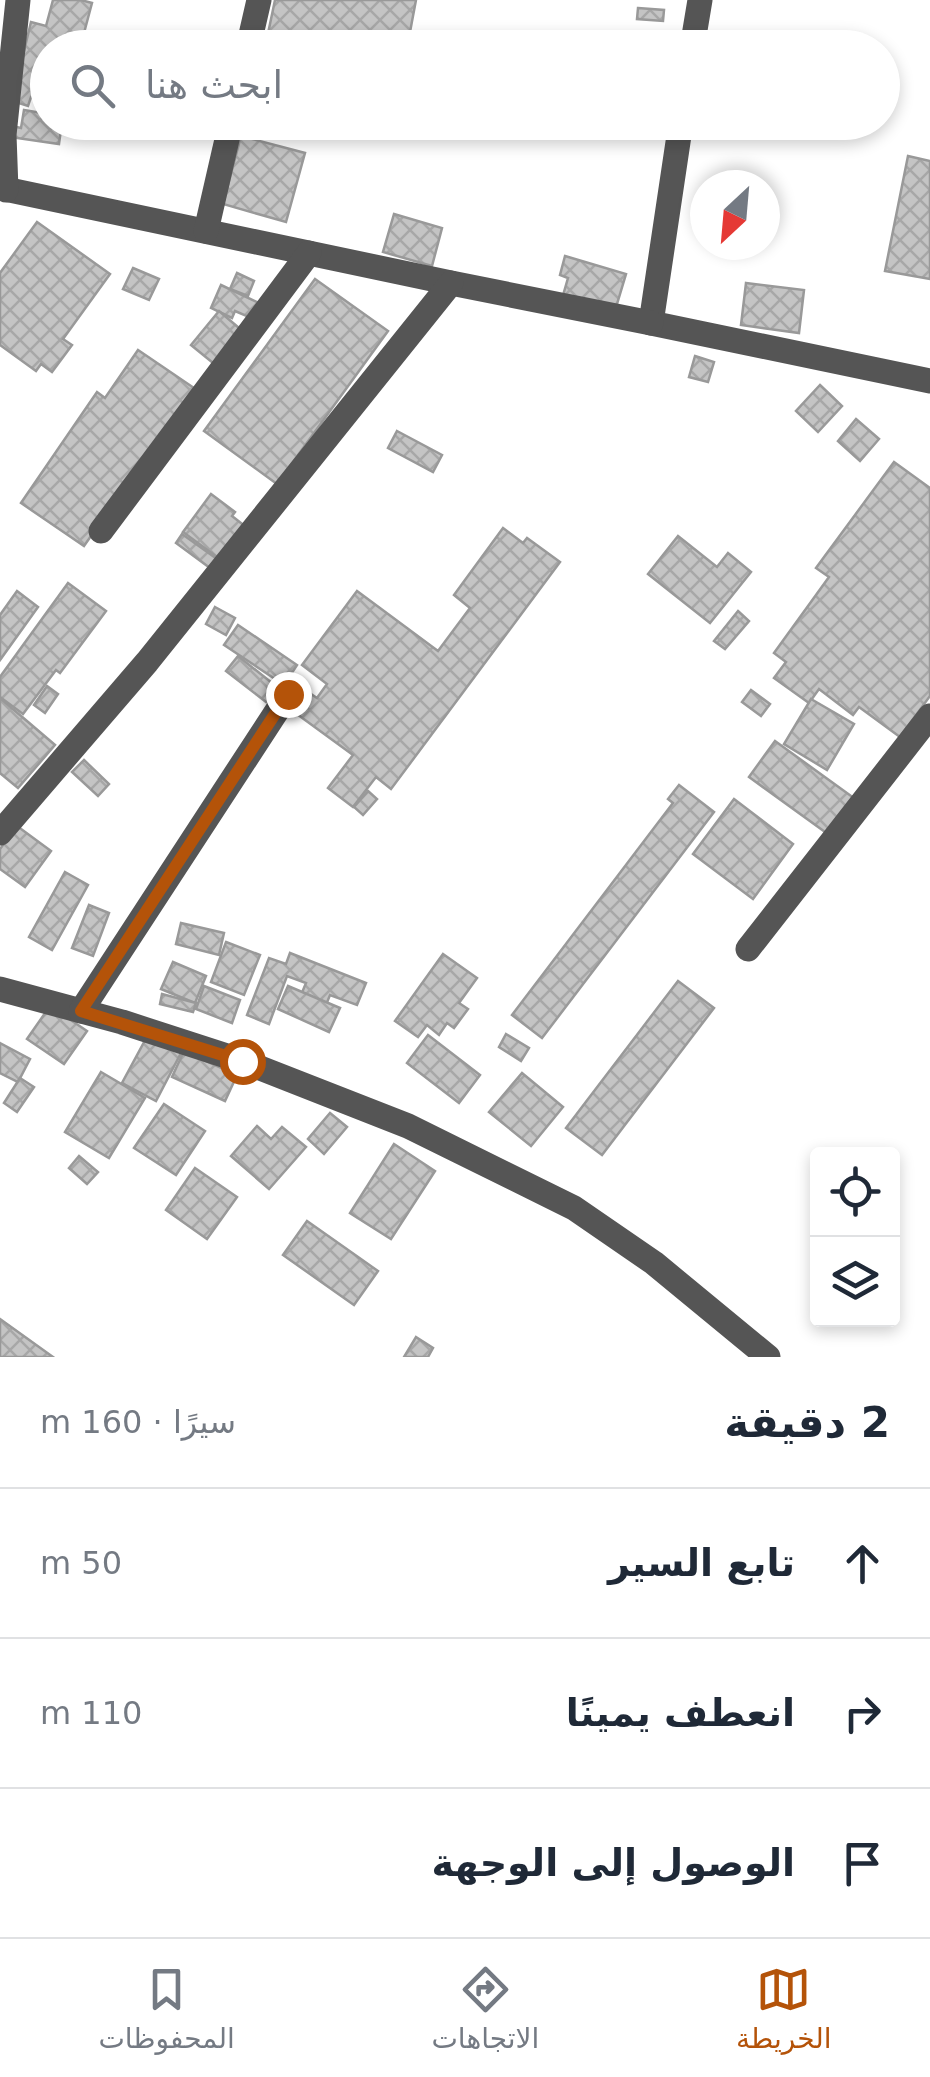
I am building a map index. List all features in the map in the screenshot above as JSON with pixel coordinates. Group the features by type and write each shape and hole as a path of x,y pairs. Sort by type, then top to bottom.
{"street":[{"path":"18,0 4,135 3,189 930,381"},
{"path":"252,30 259,0"},
{"path":"695,30 700,0"},
{"path":"206,231 227,140"},
{"path":"651,323 678,140"},
{"path":"102,531 309,253"},
{"path":"0,833 147,662 450,283"},
{"path":"81,1011 288,694"},
{"path":"748,948 930,716"},
{"path":"0,989 242,1061 408,1126 574,1208 654,1262 768,1357"}],"building":[{"path":"53,0 92,3 85,30 30,30 30,100 28,106 12,101 31,22 46,26"},
{"path":"275,0 416,0 410,30 269,30"},
{"path":"638,8 664,10 663,21 637,19"},
{"path":"24,110 30,111 30,140 10,137 12,126 21,128"},
{"path":"240,140 256,140 305,153 286,222 223,204"},
{"path":"908,156 930,161 930,279 885,271"},
{"path":"394,214 442,228 432,266 383,252"},
{"path":"37,222 110,274 63,339 72,345 52,372 41,364 36,371 0,345 0,273"},
{"path":"565,256 626,274 614,314 562,299 568,278 560,275"},
{"path":"133,268 159,279 149,300 123,289"},
{"path":"237,273 254,281 248,296 230,289"},
{"path":"315,279 388,331 277,484 204,431"},
{"path":"746,283 804,290 799,333 741,325"},
{"path":"221,285 263,305 256,320 235,311 232,318 211,308"},
{"path":"219,311 246,334 218,367 191,345"},
{"path":"138,350 194,388 84,546 21,503 97,392 105,398"},
{"path":"695,356 714,362 708,382 689,377"},
{"path":"820,385 842,406 818,432 796,411"},
{"path":"856,419 879,439 860,461 838,441"},
{"path":"397,431 442,455 433,472 388,448"},
{"path":"894,462 930,488 930,696 900,737 859,707 853,715 819,689 809,703 774,678 786,662 774,653 829,577 816,568"},
{"path":"211,494 235,512 232,516 246,527 221,560 183,532"},
{"path":"503,528 523,543 527,538 560,562 391,789 376,777 353,807 328,788 353,755 290,709 305,690 317,698 327,684 302,665 357,591 438,651 470,608 454,595"},
{"path":"182,534 217,559 210,568 176,543"},
{"path":"678,536 717,567 728,553 751,572 710,623 648,574"},
{"path":"68,583 106,611 60,673 56,670 23,714 0,697 0,677"},
{"path":"17,591 38,607 0,660 0,615"},
{"path":"215,607 235,618 226,635 206,624"},
{"path":"738,611 749,621 725,649 714,641"},
{"path":"238,625 297,665 284,685 224,645"},
{"path":"238,656 277,687 266,702 226,671"},
{"path":"47,686 58,694 45,713 34,705"},
{"path":"751,690 770,704 761,716 742,702"},
{"path":"0,698 55,745 18,788 0,773"},
{"path":"811,699 854,724 827,770 784,744"},
{"path":"775,741 858,801 832,837 749,777"},
{"path":"84,760 109,784 98,796 72,772"},
{"path":"679,785 714,812 542,1038 512,1015 673,803 668,799"},
{"path":"368,791 377,799 363,815 354,807"},
{"path":"734,799 793,844 753,899 693,854"},
{"path":"17,826 51,851 25,887 0,869 0,849"},
{"path":"65,872 88,885 52,950 29,937"},
{"path":"89,905 109,913 93,956 72,948"},
{"path":"181,923 224,933 219,955 176,944"},
{"path":"226,942 260,955 244,995 211,982"},
{"path":"290,953 366,983 357,1005 330,995 319,1022 294,1012 306,983 287,976 269,1024 247,1015 269,958 286,964"},
{"path":"443,954 477,978 459,1003 468,1009 454,1028 447,1023 439,1035 427,1025 418,1037 395,1021"},
{"path":"173,962 206,976 195,1003 161,989"},
{"path":"678,981 714,1008 602,1155 566,1128"},
{"path":"204,986 240,1000 232,1023 196,1009"},
{"path":"288,986 340,1008 329,1032 278,1009"},
{"path":"162,994 196,1003 193,1012 160,1004"},
{"path":"50,1006 87,1031 64,1064 27,1039"},
{"path":"149,1033 182,1051 156,1101 122,1083"},
{"path":"506,1034 529,1048 521,1061 499,1047"},
{"path":"428,1035 480,1075 459,1103 407,1063"},
{"path":"0,1043 30,1059 18,1082 0,1073"},
{"path":"184,1051 237,1075 225,1101 172,1077"},
{"path":"101,1072 145,1098 109,1158 65,1132"},
{"path":"522,1073 563,1107 531,1146 489,1112"},
{"path":"20,1078 34,1087 17,1112 4,1103"},
{"path":"164,1104 205,1131 176,1175 134,1148"},
{"path":"330,1113 347,1127 324,1154 308,1139"},
{"path":"257,1126 271,1139 282,1127 306,1147 269,1189 231,1156"},
{"path":"394,1144 435,1171 391,1239 350,1213"},
{"path":"79,1156 98,1172 87,1184 69,1168"},
{"path":"195,1168 237,1197 207,1239 166,1210"},
{"path":"307,1221 378,1271 354,1305 283,1255"},
{"path":"0,1319 53,1357 0,1357"},
{"path":"416,1337 433,1348 428,1357 404,1357"}],"route":[{"path":"242,1061 81,1011 288,694"}]}
